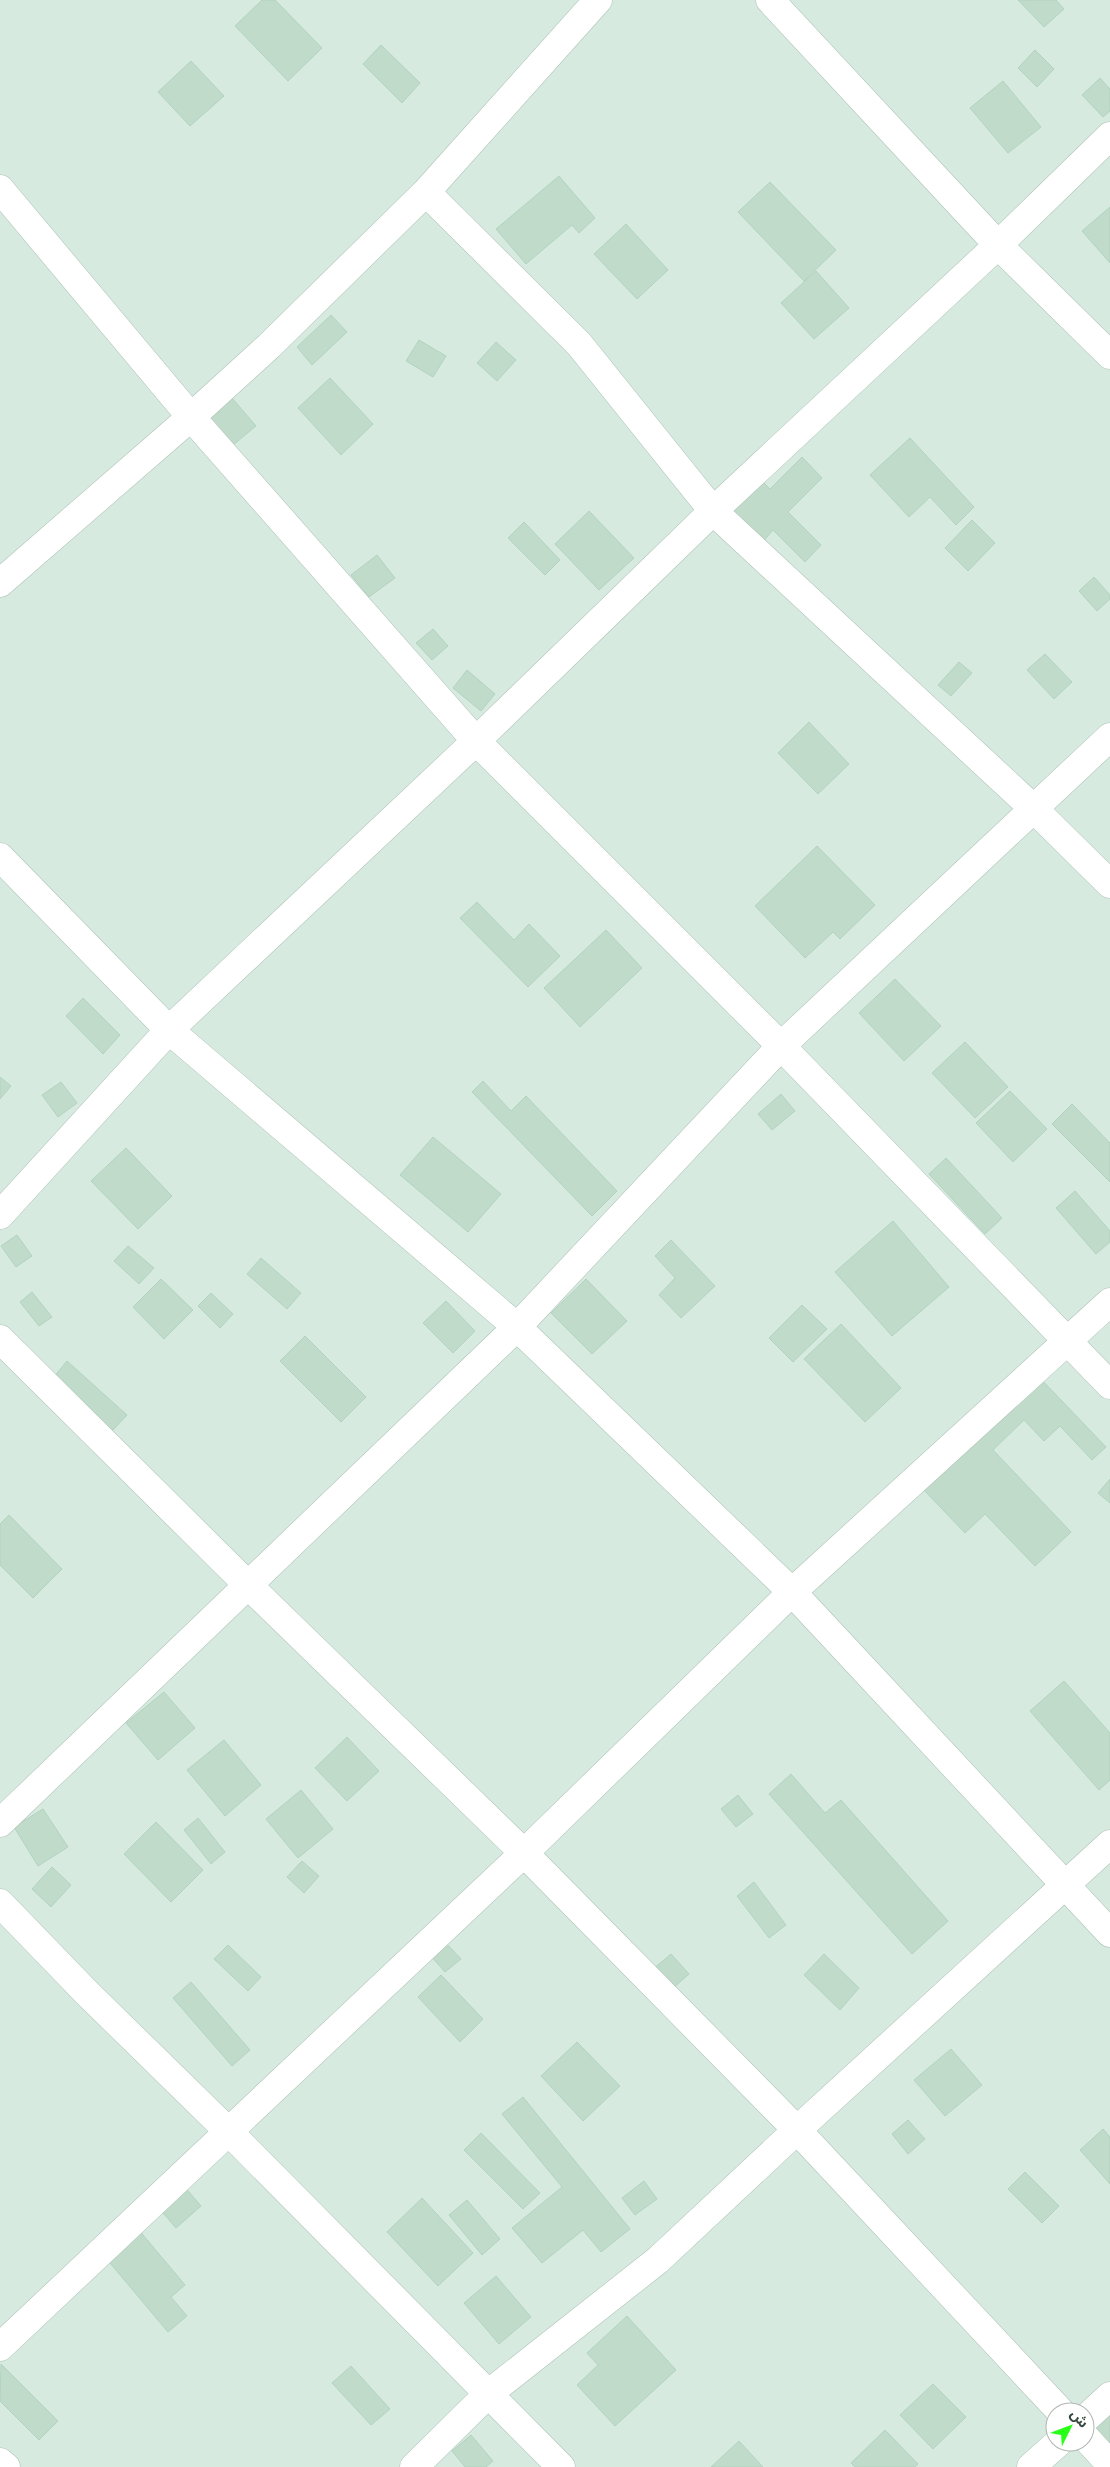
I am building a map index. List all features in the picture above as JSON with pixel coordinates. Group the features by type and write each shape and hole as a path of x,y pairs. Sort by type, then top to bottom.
{"street":[{"path":"0,583 191,417 269,346 426,192 598,0"},
{"path":"770,0 998,245 1110,355"},
{"path":"0,1215 169,1030 476,741 713,511 998,245 1110,136"},
{"path":"0,189 191,417 476,741 781,1046 1069,1340 1110,1385"},
{"path":"426,192 579,344 713,511 1035,810 1110,884"},
{"path":"0,1823 518,1327 781,1046 1035,810 1110,737"},
{"path":"0,857 169,1030 518,1327 792,1592 1110,1933"},
{"path":"0,2348 524,1852 792,1592 1110,1302"},
{"path":"0,1339 249,1586 524,1852 797,2130 1052,2402"},
{"path":"414,2467 488,2394 658,2260 797,2130 1110,1844"},
{"path":"0,1904 561,2467"},
{"path":"1095,2410 1110,2396"},
{"path":"1095,2448 1110,2464"},
{"path":"1032,2467 1048,2452"},
{"path":"0,2462 6,2467"}],"shaded area":[{"path":"0,0 1110,0 1110,2467 0,2467"}],"building":[{"path":"262,0 275,0 322,48 288,81 235,26"},
{"path":"1018,0 1056,0 1064,9 1044,27"},
{"path":"381,45 420,83 402,103 363,64"},
{"path":"1035,50 1054,69 1037,87 1018,68"},
{"path":"191,61 224,96 190,126 158,92"},
{"path":"1100,78 1110,89 1110,111 1103,117 1082,95"},
{"path":"1003,81 1041,127 1008,153 970,108"},
{"path":"559,176 595,218 579,233 572,225 526,264 496,229"},
{"path":"770,182 836,250 804,281 738,212"},
{"path":"1110,207 1110,263 1082,231"},
{"path":"626,224 668,270 637,299 594,254"},
{"path":"816,271 849,308 814,339 781,303"},
{"path":"331,315 347,332 312,365 297,347"},
{"path":"419,340 446,356 433,377 406,361"},
{"path":"496,342 516,360 497,381 477,363"},
{"path":"330,378 373,424 341,455 298,408"},
{"path":"226,391 256,426 227,450 198,415"},
{"path":"910,438 974,507 956,525 930,497 909,517 870,475"},
{"path":"802,457 822,478 788,512 821,545 805,562 773,530 761,544 727,510 759,478 770,489"},
{"path":"589,511 634,558 599,590 555,544"},
{"path":"972,520 995,543 968,571 945,548"},
{"path":"524,522 560,560 545,575 508,538"},
{"path":"377,555 395,578 369,597 351,575"},
{"path":"1094,577 1110,595 1110,599 1097,611 1079,591"},
{"path":"433,629 448,646 432,660 416,643"},
{"path":"1045,654 1072,682 1054,699 1027,670"},
{"path":"959,662 972,673 951,696 938,685"},
{"path":"467,670 495,694 481,711 453,688"},
{"path":"809,722 849,764 818,794 778,753"},
{"path":"817,846 875,905 840,939 833,932 805,958 755,906"},
{"path":"477,902 514,940 529,924 560,956 528,987 460,918"},
{"path":"606,930 642,968 580,1027 544,988"},
{"path":"895,979 941,1026 904,1061 859,1013"},
{"path":"83,998 120,1035 103,1054 66,1016"},
{"path":"965,1042 1008,1087 975,1118 932,1073"},
{"path":"0,1077 11,1086 0,1099"},
{"path":"483,1081 511,1111 526,1096 617,1191 592,1216 472,1092"},
{"path":"61,1082 77,1103 58,1117 42,1095"},
{"path":"1010,1091 1047,1129 1013,1162 976,1123"},
{"path":"781,1094 795,1111 772,1130 758,1114"},
{"path":"1072,1104 1110,1143 1110,1182 1052,1124"},
{"path":"433,1137 501,1194 468,1232 400,1175"},
{"path":"126,1148 172,1196 138,1229 91,1181"},
{"path":"946,1158 1002,1218 985,1234 929,1174"},
{"path":"1075,1191 1110,1231 1110,1242 1096,1254 1056,1208"},
{"path":"893,1221 949,1287 892,1336 835,1272"},
{"path":"17,1235 32,1256 16,1267 1,1246"},
{"path":"671,1240 715,1286 681,1318 659,1295 675,1278 655,1256"},
{"path":"128,1246 154,1268 139,1284 114,1261"},
{"path":"261,1258 301,1293 287,1309 247,1274"},
{"path":"161,1279 193,1310 164,1339 133,1307"},
{"path":"586,1279 627,1321 592,1354 551,1313"},
{"path":"32,1292 52,1317 39,1326 20,1302"},
{"path":"211,1293 233,1314 220,1328 198,1306"},
{"path":"446,1301 475,1331 453,1353 423,1323"},
{"path":"802,1305 827,1329 793,1362 769,1338"},
{"path":"841,1324 901,1388 865,1422 804,1359"},
{"path":"305,1336 366,1397 341,1422 280,1361"},
{"path":"67,1361 127,1415 112,1431 53,1378"},
{"path":"1039,1377 1106,1447 1092,1460 1060,1426 1044,1441 1024,1420 993,1450 1071,1532 1035,1566 985,1514 965,1533 922,1488"},
{"path":"1110,1479 1110,1503 1098,1493"},
{"path":"9,1515 62,1569 33,1598 0,1565 0,1524"},
{"path":"1064,1681 1110,1733 1110,1780 1099,1790 1030,1711"},
{"path":"164,1692 195,1728 158,1760 126,1723"},
{"path":"347,1737 379,1771 347,1801 315,1768"},
{"path":"224,1740 261,1785 225,1816 187,1770"},
{"path":"791,1774 825,1813 841,1800 948,1921 912,1954 769,1794"},
{"path":"301,1790 333,1829 298,1858 266,1819"},
{"path":"738,1795 753,1814 736,1827 721,1809"},
{"path":"43,1809 68,1847 38,1866 14,1827"},
{"path":"198,1818 225,1852 211,1864 184,1830"},
{"path":"156,1822 203,1870 171,1902 124,1854"},
{"path":"302,1861 319,1876 304,1893 287,1877"},
{"path":"52,1867 71,1885 51,1907 32,1889"},
{"path":"754,1882 786,1925 769,1938 737,1896"},
{"path":"444,1941 461,1959 445,1972 429,1954"},
{"path":"228,1945 261,1977 248,1991 214,1959"},
{"path":"671,1954 689,1974 670,1991 652,1970"},
{"path":"824,1954 859,1988 840,2010 804,1975"},
{"path":"441,1975 483,2019 460,2042 418,1997"},
{"path":"191,1982 250,2050 232,2066 173,1998"},
{"path":"577,2042 620,2086 583,2121 541,2076"},
{"path":"951,2049 982,2085 945,2116 914,2080"},
{"path":"523,2097 630,2229 601,2252 583,2230 542,2263 512,2228 562,2187 502,2114"},
{"path":"908,2120 925,2139 908,2154 892,2134"},
{"path":"1103,2129 1110,2137 1110,2184 1080,2150"},
{"path":"481,2133 540,2193 523,2209 464,2150"},
{"path":"1025,2172 1059,2206 1042,2223 1008,2189"},
{"path":"644,2181 657,2199 635,2215 622,2198"},
{"path":"183,2185 201,2206 176,2228 158,2207"},
{"path":"422,2198 473,2253 438,2286 387,2232"},
{"path":"467,2200 500,2239 482,2255 449,2215"},
{"path":"138,2229 185,2285 171,2297 187,2316 168,2332 105,2257"},
{"path":"496,2276 531,2317 499,2344 464,2303"},
{"path":"627,2316 676,2370 615,2426 577,2385 598,2365 587,2353"},
{"path":"1,2364 58,2421 39,2440 0,2401"},
{"path":"351,2366 390,2409 371,2425 332,2383"},
{"path":"933,2384 966,2417 933,2449 900,2415"},
{"path":"1110,2401 1110,2446 1095,2430 1095,2416"},
{"path":"885,2430 918,2464 915,2467 855,2467 851,2463"},
{"path":"471,2435 493,2461 486,2467 465,2467 452,2451"},
{"path":"739,2441 763,2467 711,2467"}]}
